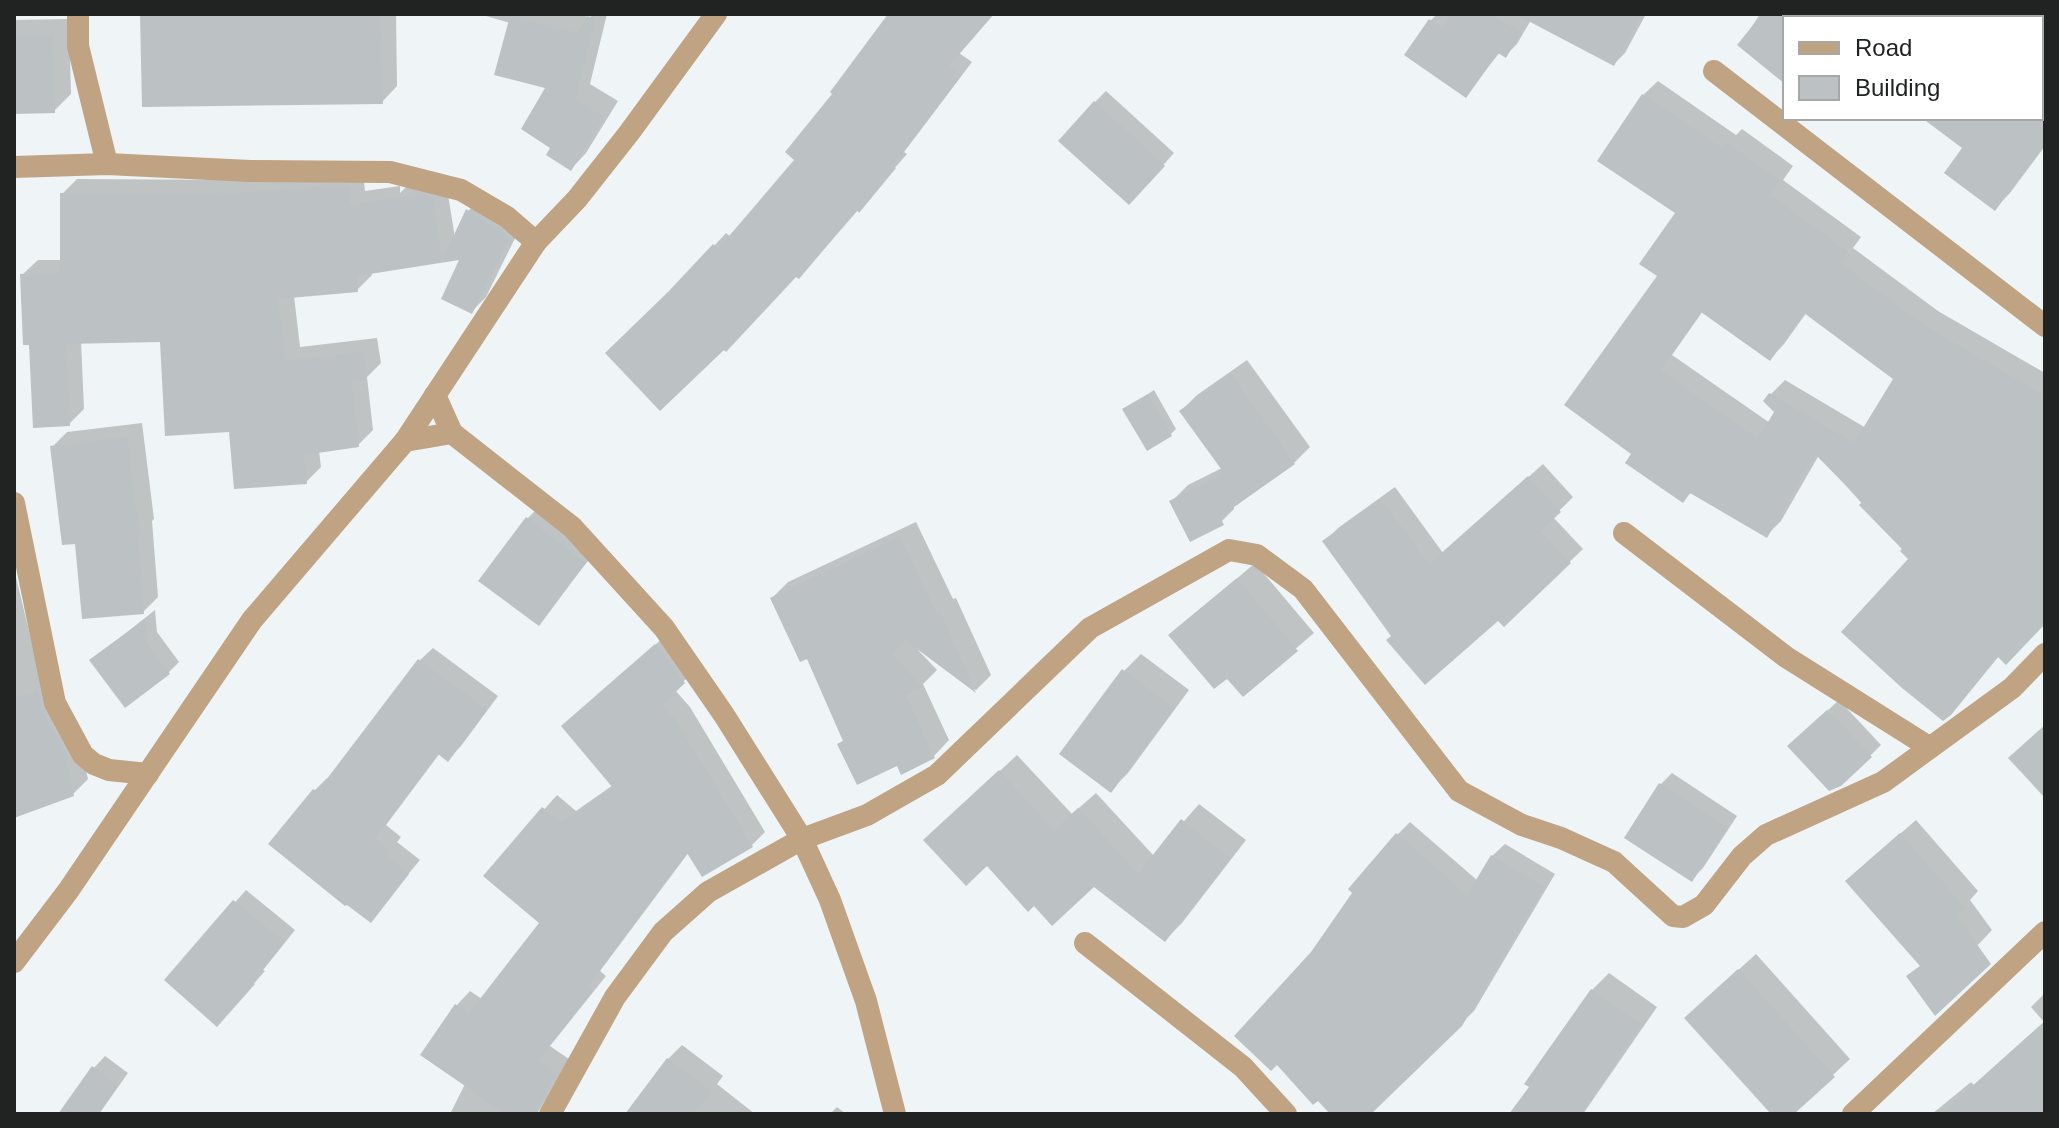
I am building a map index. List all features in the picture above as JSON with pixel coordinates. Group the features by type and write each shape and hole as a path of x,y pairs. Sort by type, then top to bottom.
{"street":[{"path":"78,14 78,46 107,164"},
{"path":"14,962 68,891 252,620 405,441 536,242 577,199 716,14"},
{"path":"1714,71 2045,326"},
{"path":"14,167 107,164 250,171 390,172 461,190 507,217 536,242"},
{"path":"435,395 452,433 572,527 664,628 724,715 802,839 830,900 866,1001 895,1114"},
{"path":"405,441 452,433"},
{"path":"14,503 55,703 83,755 94,764 109,770 148,774"},
{"path":"1624,533 1786,657 1929,747"},
{"path":"550,1114 615,997 663,932 708,892 802,839 867,815 937,775 1090,628 1229,550 1257,555 1303,589 1459,791 1522,825 1561,838 1614,862 1673,916 1683,917 1704,905 1742,856 1766,835 1883,782 2012,688 2045,654"},
{"path":"1853,1114 2045,932"},
{"path":"1085,943 1243,1067 1286,1114"}],"building":[{"path":"140,14 380,14 383,104 142,107"},
{"path":"888,14 994,14 949,66 961,76 893,166 896,168 859,213 857,210 799,279 796,277 726,352 724,350 660,411 605,353 713,244 718,249 794,160 785,152 832,94 830,92"},
{"path":"1451,14 1489,14 1521,32 1506,58 1498,53 1466,98 1404,55 1429,19 1443,29"},
{"path":"1515,14 1642,14 1614,66"},
{"path":"1762,14 1785,14 1783,82 1737,45"},
{"path":"510,16 578,33 588,16 595,19 575,99 604,117 571,171 546,155 550,148 521,129 545,88 494,75"},
{"path":"14,35 53,35 55,113 14,114"},
{"path":"1642,94 1722,148 1726,142 1780,181 1770,195 1848,252 1840,263 1924,325 2045,396 2045,624 2006,665 1998,657 1943,721 1841,632 1908,559 1859,505 1862,502 1815,454 1767,538 1690,493 1683,503 1625,463 1631,454 1564,405 1657,276 1639,264 1675,213 1597,161","holes":["1701,312 1770,361 1804,313 1893,379 1854,443 1769,393 1763,401 1774,412 1758,439 1660,370"]},
{"path":"1094,101 1165,166 1129,205 1058,141"},
{"path":"2045,118 2045,143 1995,211 1944,173 1962,148 1925,120"},
{"path":"349,186 350,205 421,194 432,197 442,261 466,209 510,238 472,314 441,299 459,260 357,276 358,292 278,299 286,361 363,352 367,380 351,381 359,447 304,455 307,484 234,489 229,432 165,436 160,342 66,344 70,426 33,428 29,345 23,345 20,274 60,273 60,193 227,194"},
{"path":"1231,374 1295,464 1220,517 1224,525 1190,542 1169,501 1224,473 1179,411"},
{"path":"1148,394 1172,436 1147,451 1122,409"},
{"path":"127,437 140,536 144,614 82,619 75,544 62,545 50,446"},
{"path":"1528,476 1561,512 1540,531 1571,563 1504,627 1498,621 1425,685 1386,640 1391,636 1322,541 1381,499 1429,564"},
{"path":"526,517 586,563 539,626 478,581"},
{"path":"900,537 937,614 940,612 976,693 905,640 892,654 922,687 905,695 935,758 901,775 897,766 857,785 837,744 843,741 807,659 800,662 770,598"},
{"path":"1237,578 1298,651 1243,697 1227,679 1214,689 1168,635"},
{"path":"145,619 147,644 170,674 125,708 89,660"},
{"path":"655,644 685,683 662,705 676,721 753,847 702,877 687,853 588,986 594,990 538,1060 557,1073 535,1114 506,1114 420,1055 455,1004 469,1013 539,923 483,876 542,807 562,823 613,788 561,726"},
{"path":"418,659 487,710 448,762 438,754 375,839 390,851 386,856 409,874 371,923 268,844 313,789 317,792"},
{"path":"1122,669 1174,708 1111,793 1059,754"},
{"path":"38,692 42,709 63,747 74,796 14,818 14,697"},
{"path":"1827,710 1872,757 1841,786 1829,791 1787,746"},
{"path":"2045,725 2045,798 2008,758"},
{"path":"999,770 1054,830 1078,808 1138,874 1181,819 1230,858 1165,942 1094,887 1052,926 1034,906 1028,912 987,866 966,886 923,840"},
{"path":"1659,783 1727,828 1692,882 1624,838"},
{"path":"1396,833 1467,895 1491,855 1544,887 1462,1026 1371,1114 1330,1114 1318,1101 1313,1105 1277,1065 1271,1071 1234,1036 1311,952 1352,893 1348,889"},
{"path":"1900,833 1965,908 1956,915 1991,964 1935,1016 1906,976 1920,966 1845,881"},
{"path":"233,900 285,942 253,982 255,984 217,1027 164,980"},
{"path":"1738,969 1835,1077 1794,1114 1771,1114 1684,1018"},
{"path":"1591,989 1642,1024 1580,1114 1509,1114 1529,1087 1524,1084"},
{"path":"2045,1021 2045,1114 1941,1114"},
{"path":"667,1058 711,1091 693,1114 625,1114"},
{"path":"92,1066 118,1085 98,1114 58,1114"}]}
